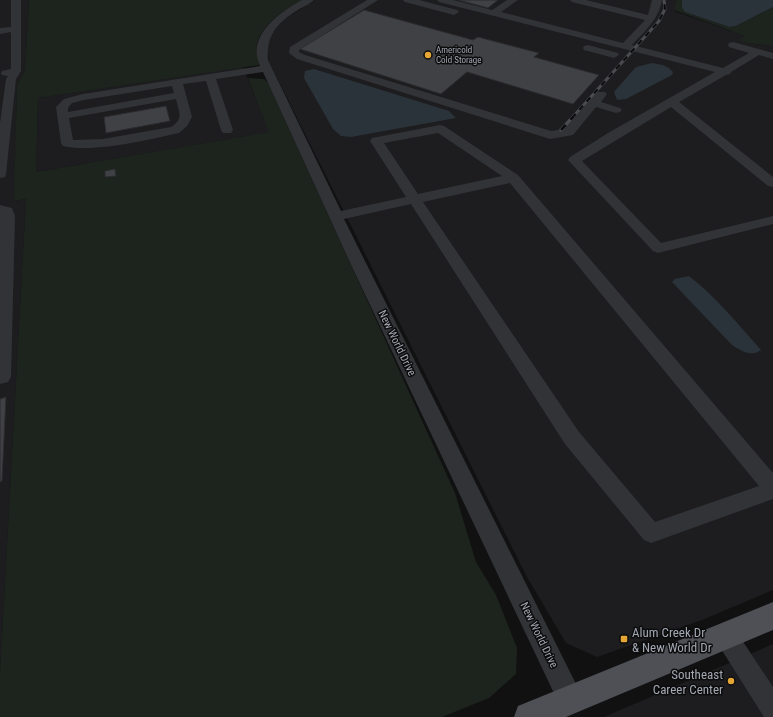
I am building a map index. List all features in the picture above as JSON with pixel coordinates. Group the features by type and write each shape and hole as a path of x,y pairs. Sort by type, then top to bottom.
{"main road":[{"path":"529,717 773,616"}],"street":[{"path":"0,174 5,89 16,71 16,0"},
{"name":"New World Drive","path":"309,0 280,17 266,34 261,52 266,68 570,699"},
{"path":"373,0 294,49 294,53 301,57 550,135 556,136 569,132 597,98 616,110"},
{"path":"408,0 530,33"},
{"path":"442,0 726,72"},
{"path":"494,13 513,0"},
{"path":"575,0 650,18"},
{"path":"626,46 650,18 656,9 657,0"},
{"path":"0,31 16,29"},
{"path":"576,45 614,55"},
{"path":"733,45 773,56"},
{"path":"758,52 574,160 658,248 773,220"},
{"path":"177,83 186,117 183,124 175,130 93,144 74,146 67,143 62,107 68,101 83,97 266,68"},
{"path":"0,74 16,71"},
{"path":"210,78 227,130"},
{"path":"63,116 180,95"},
{"path":"672,102 773,183"},
{"path":"440,128 513,178 773,489 651,533 572,438 416,200 376,140 440,128"},
{"path":"337,216 513,178"},
{"path":"0,208 7,211 8,216 4,260 2,377 0,377"},
{"path":"726,636 773,709"}],"shaded area":[{"path":"0,0 29,0 25,70 17,86 15,201 26,199 0,673"},
{"path":"29,0 303,0 277,16 266,27 258,40 257,52 259,65 38,98 36,172 269,132 248,78 264,79 268,83 455,493 476,562 496,595 517,648 516,674 489,698 442,717 0,717 0,673 26,199 14,201 17,86 25,70"},
{"path":"315,0 676,0 674,11 745,36 739,40 747,43 773,46 773,590 702,620 597,657 566,643 527,577 269,62 267,46 271,34 283,20"},
{"path":"676,0 682,0 682,8 685,12 729,27 736,26 773,7 773,46 747,43 738,40 745,36 674,10"},
{"path":"682,0 773,0 773,7 736,26 729,27 685,12 682,8"},
{"path":"652,63 669,68 673,72 672,75 626,99 617,100 614,92 636,67"},
{"path":"243,67 270,132 36,172 38,98"},
{"path":"314,69 449,111 456,118 351,137 341,136 333,129 304,78 305,71"},
{"path":"689,276 718,302 761,350 750,353 742,351 732,345 672,282 675,279"},
{"name":"Southeast Career Center","path":"773,644 773,717 604,717"}],"building":[{"path":"458,0 498,0 488,8"},
{"name":"Americold Cold Storage","path":"364,10 473,40 478,37 539,53 534,57 599,75 573,104 467,72 441,94 300,49"},
{"path":"166,106 170,121 106,133 104,117"},
{"path":"115,169 116,176 105,177 105,171"},
{"path":"6,397 2,481 0,482 0,399"}],"railway":[{"path":"572,118 659,21 665,9 664,0"},
{"path":"561,130 573,117"}],"place":[{"name":"Americold Cold Storage","path":"428,55"},
{"name":"Alum Creek Dr & New World Dr","path":"624,639"},
{"name":"Southeast Career Center","path":"731,681"}]}
